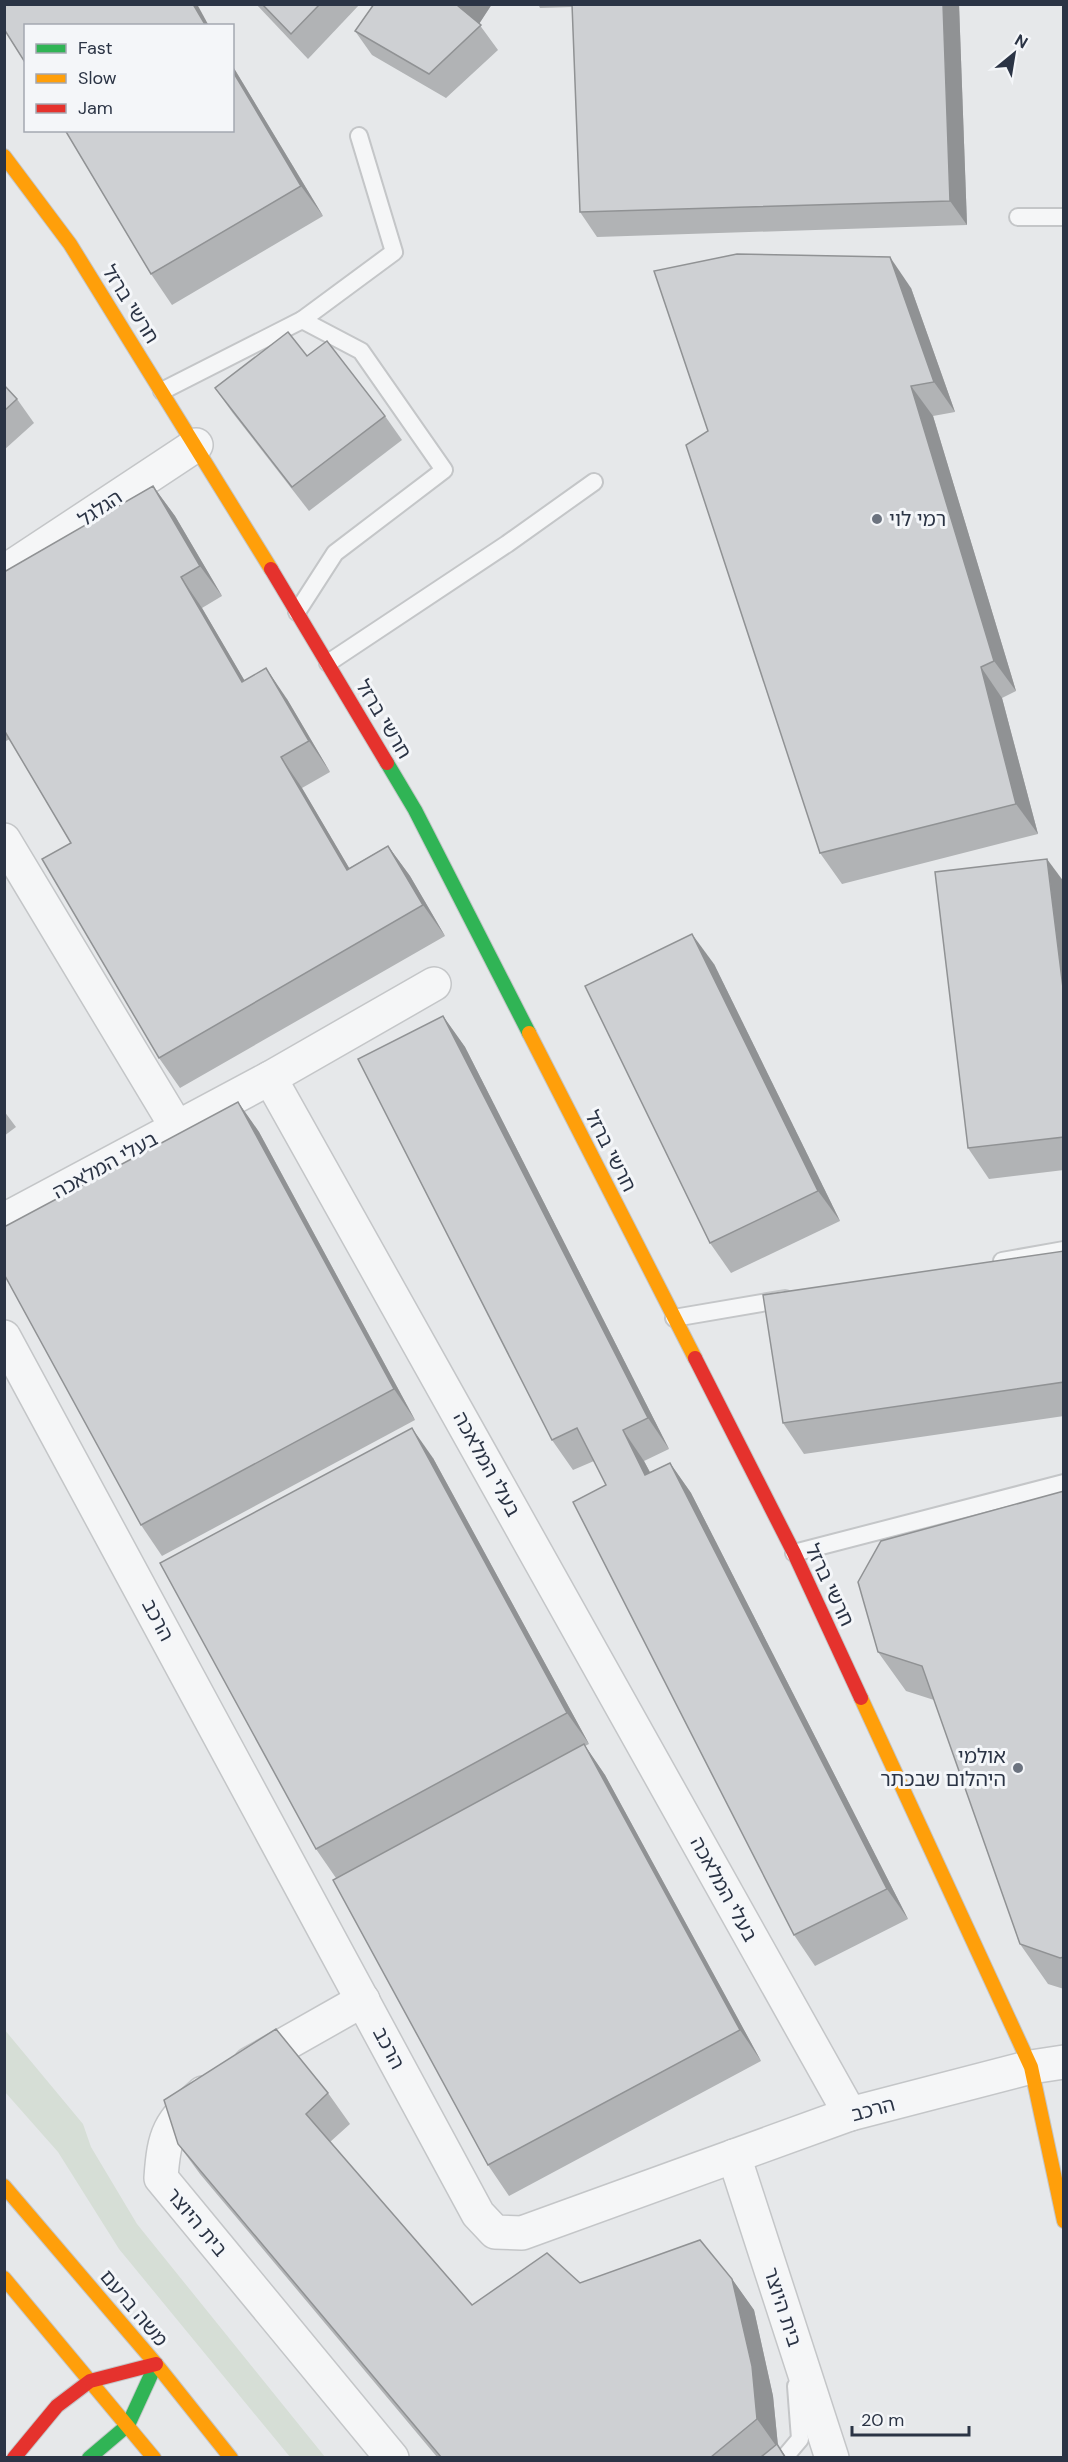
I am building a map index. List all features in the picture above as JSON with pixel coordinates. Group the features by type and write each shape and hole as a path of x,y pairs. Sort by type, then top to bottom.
{"street":[{"name":"חרשי ברזל","path":"4,156 70,244 196,445 416,810 794,1554 1031,2067 1064,2221"},
{"name":"הגלגל","path":"4,572 196,445"},
{"path":"4,840 176,1126"},
{"path":"270,1078 434,984"},
{"name":"בעלי המלאכה","path":"4,1220 176,1126 270,1078 850,2114"},
{"name":"הרכב","path":"4,1337 478,2214 495,2232 522,2233 850,2114 1031,2067 1064,2062"},
{"name":"בית היוצר","path":"363,2000 210,2087 177,2116 163,2145 161,2178 392,2457"},
{"name":"בית היוצר","path":"734,2156 832,2457"},
{"name":"משה ברעם","path":"4,2186 156,2364 231,2457"},
{"path":"4,2278 154,2457"},
{"path":"14,2457 57,2406 90,2380 156,2364"},
{"path":"89,2457 128,2426 156,2364"}],"lane":[{"path":"162,392 302,320 394,252 359,136"},
{"path":"1018,217 1064,217"},
{"path":"297,612 335,553 444,470 360,351 302,320"},
{"path":"328,663 507,544 594,482"},
{"path":"981,1264 1064,1250"},
{"path":"674,1318 804,1296"},
{"path":"794,1554 1064,1483"},
{"path":"784,2457 800,2439 801,2427 788,2323"}],"shaded area":[{"path":"4,2029 83,2124 91,2147 137,2224 325,2457 290,2457 119,2249 58,2152 5,2092"}],"building":[{"path":"4,4 193,4 205,24 24,24 24,61 4,29"},
{"path":"262,4 320,4 291,34"},
{"path":"374,4 458,4 481,25 429,74 355,31"},
{"path":"572,4 943,4 950,201 580,212"},
{"path":"234,73 301,186 151,274 66,132 234,132"},
{"path":"737,254 890,257 934,382 911,386 994,661 981,667 1016,804 820,853 686,445 708,431 654,271"},
{"path":"288,332 307,356 327,341 385,416 292,487 215,388"},
{"path":"4,385 17,399 4,411"},
{"path":"153,486 200,566 181,577 242,682 266,668 309,741 281,757 347,870 388,846 423,905 159,1058 42,859 71,843 4,730 4,572"},
{"path":"1047,859 1064,996 1064,1137 968,1148 935,872"},
{"path":"692,934 818,1191 710,1243 585,986"},
{"path":"443,1016 648,1418 623,1430 645,1475 670,1463 887,1889 794,1935 573,1502 606,1485 577,1428 552,1440 358,1059"},
{"path":"238,1102 394,1389 141,1525 4,1274 4,1227"},
{"path":"1064,1251 1064,1382 783,1423 763,1295"},
{"path":"412,1428 567,1713 316,1849 160,1563"},
{"name":"אולמי היהלום שבכתר","path":"1064,1491 1064,1957 1060,1958 1020,1944 922,1666 878,1652 858,1582 881,1541"},
{"path":"584,1744 740,2030 488,2165 333,1880"},
{"path":"276,2029 328,2093 306,2114 472,2305 547,2253 580,2283 700,2240 732,2279 752,2366 757,2419 711,2457 441,2457 178,2144 164,2100"},
{"path":"777,2444 785,2457 761,2457"}],"traffic: fast":[{"path":"387,763 415,810 529,1033"},
{"path":"89,2458 128,2425 156,2364"}],"traffic: slow":[{"path":"4,156 70,244 271,569"},
{"path":"529,1033 695,1358"},
{"path":"861,1698 1031,2067 1064,2221"},
{"path":"4,2186 156,2364 231,2458"},
{"path":"4,2278 154,2458"}],"traffic: jam":[{"path":"271,569 387,763"},
{"path":"695,1358 794,1553 861,1698"},
{"path":"14,2458 57,2406 90,2381 156,2364"}],"place":[{"name":"רמי לוי","path":"877,519"},
{"name":"אולמי היהלום שבכתר","path":"1018,1768"}]}
